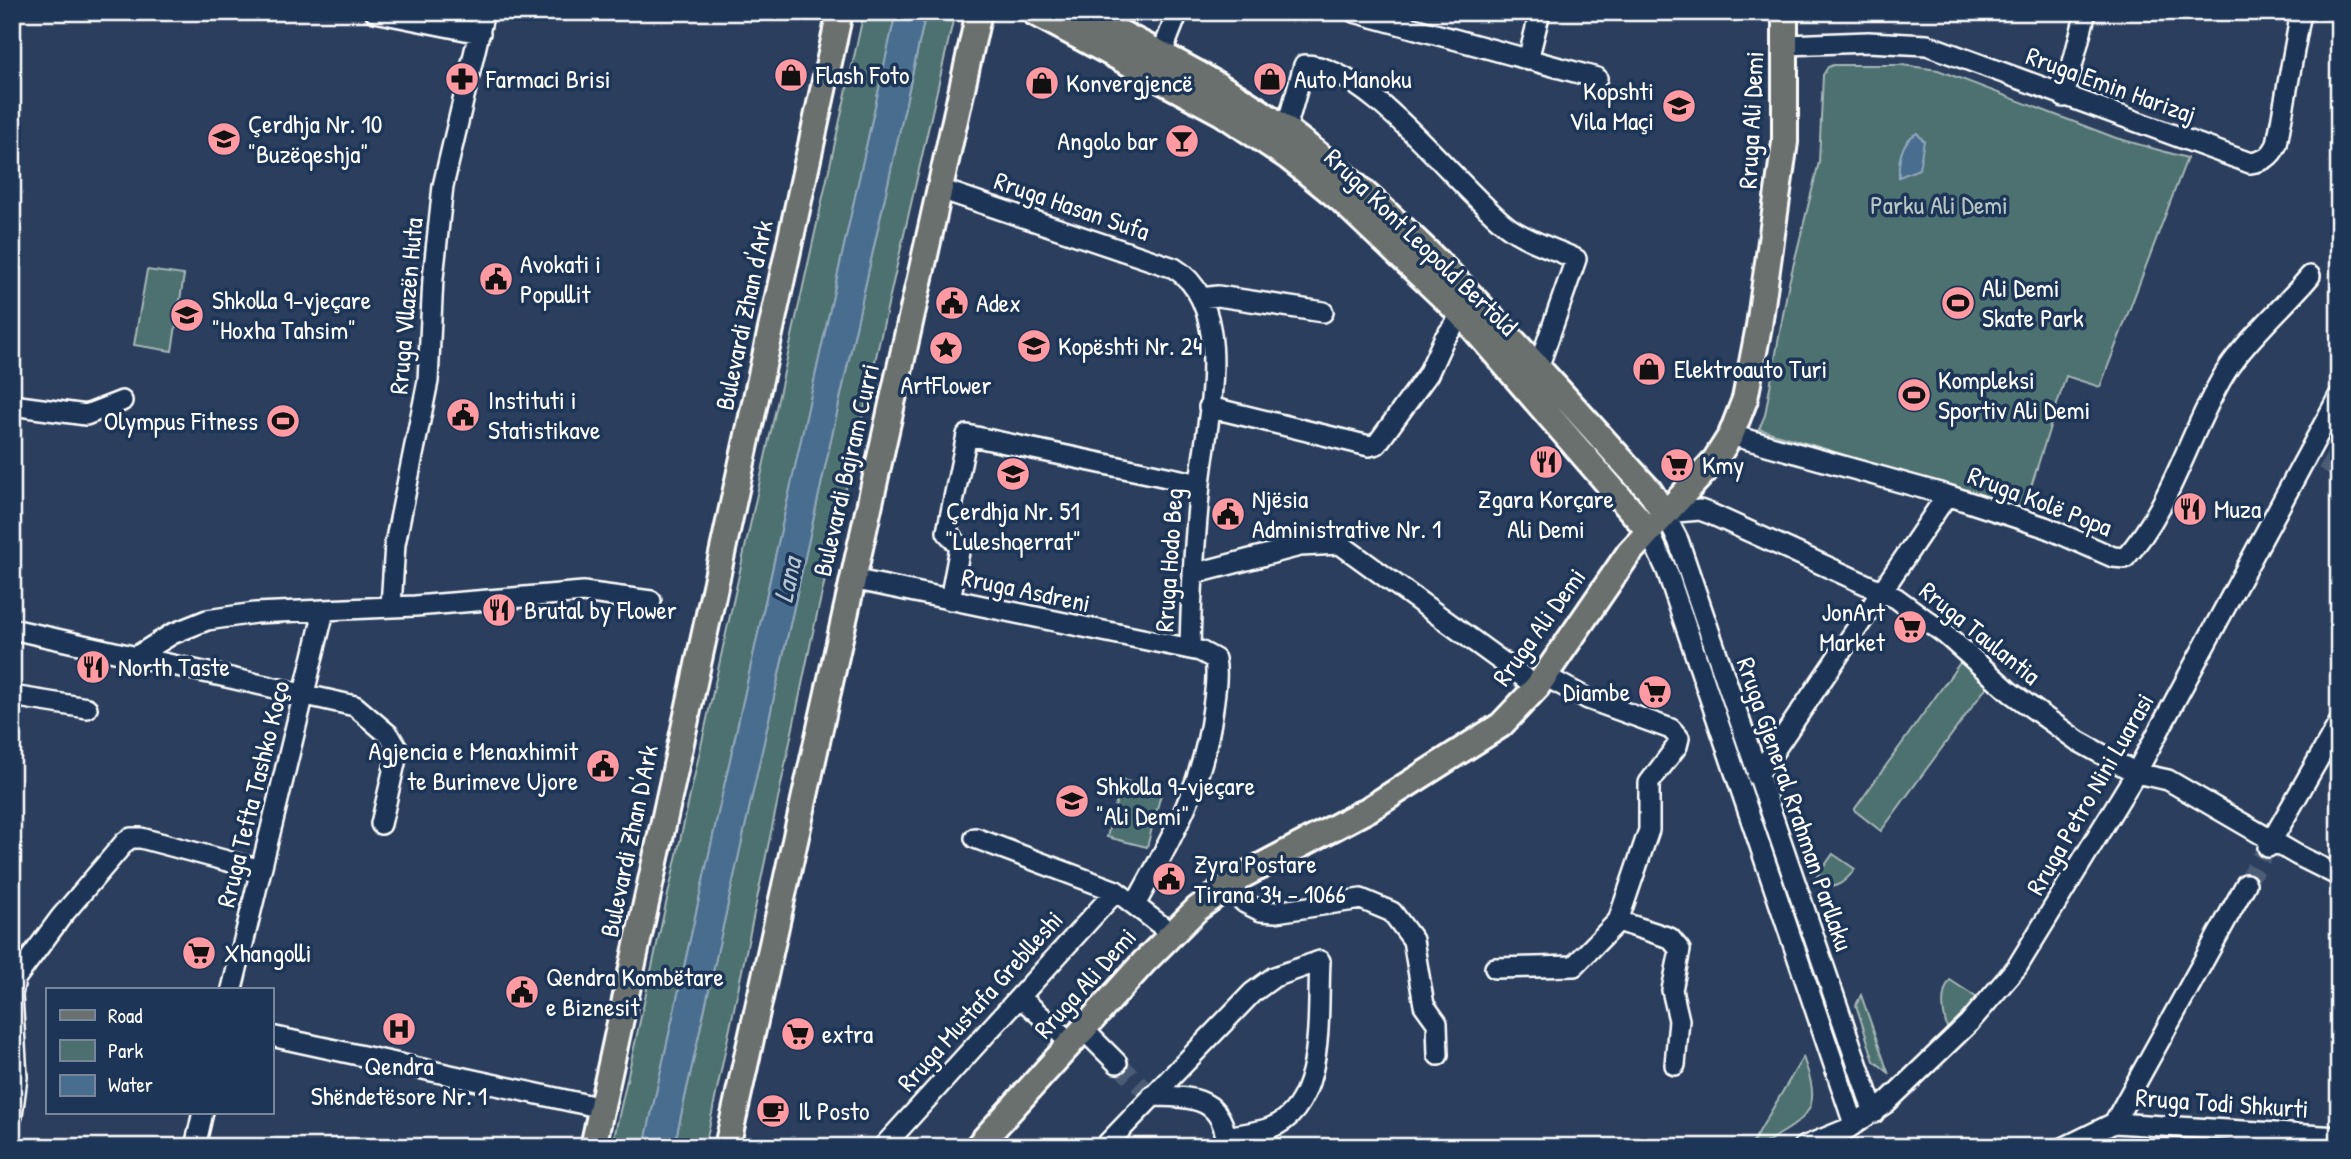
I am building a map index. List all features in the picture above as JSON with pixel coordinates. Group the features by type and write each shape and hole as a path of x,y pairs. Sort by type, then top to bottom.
{"main road":[{"name":"Bulevardi Zhan d'Ark","path":"706,631 840,12"},
{"name":"Bulevardi Bajram Curri","path":"727,1147 979,12"},
{"name":"Rruga Kont Leopold Bertold","path":"1033,12 1222,113 1288,157 1340,199 1462,315 1656,521"},
{"name":"Rruga Kont Leopold Bertold","path":"1080,12 1233,95 1286,129 1340,171 1417,241 1649,490 1656,521"},
{"name":"Rruga Ali Demi","path":"977,1147 1171,933 1227,886 1427,774 1501,725 1541,681 1606,585 1656,521 1708,470 1731,435 1745,399 1759,326 1785,142 1785,12"},
{"name":"Bulevardi Zhan D'Ark","path":"593,1147 706,631"}],"street":[{"path":"374,12 480,33"},
{"name":"Rruga Vllazën Huta","path":"391,606 396,544 428,382 433,278 443,186 484,12"},
{"path":"1161,55 1178,12"},
{"path":"1354,12 1597,78"},
{"path":"1528,60 1539,12"},
{"path":"2064,97 2086,12"},
{"name":"Rruga Emin Harizaj","path":"1786,45 1868,42 1927,45 2250,163 2262,162 2272,154 2277,144 2301,12"},
{"path":"1286,129 1304,65 1335,73 1371,97 1418,136 1510,229 1576,259 1538,368"},
{"name":"Rruga Hasan Sufa","path":"940,189 1174,268 1186,276"},
{"name":"Rruga Hodo Beg","path":"1136,903 1186,810 1200,774 1210,737 1216,682 1215,659 1210,654 1190,649 1200,484 1213,365 1211,338 1201,298 1186,276"},
{"name":"Rruga Kolë Popa","path":"1731,435 1947,495 2045,527 2113,557 2125,558 2138,543 2158,509 2226,372 2310,276"},
{"path":"1201,298 1218,296 1323,312"},
{"path":"1209,407 1369,446 1377,444 1428,374 1444,339 1462,315"},
{"name":"Rruga Petro Nini Luarasi","path":"1803,1147 1837,1140 1854,1124 1874,1113 1937,1054 2007,980 2136,773 2317,456 2339,397"},
{"path":"12,405 86,415 122,401"},
{"path":"950,600 960,547 947,532 967,435 1200,484"},
{"path":"1757,776 1947,495"},
{"name":"Rruga Taulantia","path":"1656,521 1700,510 1881,591 1931,622 2004,688 2043,717 2136,773 2168,780 2270,844 2339,876"},
{"name":"Rruga Gjeneral Rrahman Parllaku","path":"1656,521 1678,540 1874,1113"},
{"name":"Rruga Gjeneral Rrahman Parllaku","path":"1656,521 1667,571 1854,1124"},
{"path":"1193,575 1300,546 1340,544 1541,681 1671,729 1679,738 1677,746 1649,783 1649,830 1618,921 1574,966 1495,968"},
{"name":"Rruga Asdreni","path":"852,579 1190,649"},
{"path":"137,656 172,634 207,620 255,613 324,611 583,592 651,601"},
{"name":"Rruga Tefta Tashko Koço","path":"232,988 324,611"},
{"path":"12,629 355,706 396,741 398,750 381,824"},
{"path":"12,696 87,708"},
{"path":"2270,844 2339,723"},
{"path":"12,1116 18,1077 12,995 15,979 56,923 125,842 131,838 141,838 261,870"},
{"path":"975,838 1116,891 1136,903 1171,933"},
{"path":"2114,1123 2246,884"},
{"path":"1227,886 1245,903 1261,911 1276,912 1361,899 1392,912 1413,940 1424,1005 1437,1023 1438,1055"},
{"name":"Rruga Mustafa Greblleshi","path":"883,1147 1116,891"},
{"path":"1618,921 1670,938 1680,950 1672,990 1679,1020 1675,1065"},
{"path":"1104,1147 1148,1093 1252,993 1274,977 1321,961 1311,1084 1295,1110 1284,1119 1270,1128 1227,1142 1216,1111 1207,1103 1196,1098 1148,1093"},
{"path":"1020,997 1118,1063"},
{"path":"273,1036 602,1108"},
{"path":"195,1147 203,1114"},
{"name":"Rruga Todi Shkurti","path":"2065,1147 2114,1123 2339,1137"}],"green space":[{"path":"864,12 896,12 644,1147 612,1147"},
{"path":"926,12 955,12 813,632 705,1147 674,1147"},
{"name":"Parku Ali Demi","path":"1902,65 1938,70 2116,138 2187,158 2100,387 2066,376 2024,509 1759,429 1765,415 1788,287 1819,162 1823,75 1828,67"},
{"path":"147,270 184,275 172,351 134,345"},
{"path":"1962,660 1988,685 1881,831 1854,810"},
{"path":"1122,780 1162,790 1147,847 1107,837"},
{"path":"1833,854 1855,869 1842,883 1826,886 1815,879"},
{"path":"1950,980 1979,999 1948,1031 1943,999"},
{"path":"1861,995 1888,1072 1874,1061 1856,1005"},
{"path":"1803,1057 1811,1082 1812,1093 1808,1110 1793,1126 1765,1143 1750,1147"}],"water":[{"name":"Lana","path":"896,12 926,12 674,1147 644,1147"},
{"path":"1917,133 1924,141 1919,169 1899,177 1904,146"}],"tunnel":[{"path":"2323,460 2339,469"},
{"path":"2246,884 2268,847"},
{"path":"1117,1063 1144,1089"}],"place":[{"name":"Flash Foto","path":"791,75"},
{"name":"Farmaci Brisi","path":"462,79"},
{"name":"Auto Manoku","path":"1270,79"},
{"name":"Konvergjencë","path":"1042,83"},
{"name":"Kopshti Vila Maçi","path":"1679,106"},
{"name":"Çerdhja Nr. 10 \"Buzëqeshja\"","path":"224,139"},
{"name":"Angolo bar","path":"1182,141"},
{"name":"Avokati i Popullit","path":"496,279"},
{"name":"Adex","path":"952,303"},
{"name":"Ali Demi Skate Park","path":"1958,303"},
{"name":"Shkolla 9-vjeçare \"Hoxha Tahsim\"","path":"187,315"},
{"name":"Kopështi Nr. 24","path":"1034,346"},
{"name":"ArtFlower","path":"946,348"},
{"name":"Elektroauto Turi","path":"1649,369"},
{"name":"Kompleksi Sportiv Ali Demi","path":"1914,395"},
{"name":"Instituti i Statistikave","path":"463,415"},
{"name":"Olympus Fitness","path":"283,421"},
{"name":"Zgara Korçare Ali Demi","path":"1546,462"},
{"name":"Kmy","path":"1677,465"},
{"name":"Çerdhja Nr. 51 \"Luleshqerrat\"","path":"1013,474"},
{"name":"Muza","path":"2190,509"},
{"name":"Njësia Administrative Nr. 1","path":"1228,514"},
{"name":"Brutal by Flower","path":"499,610"},
{"name":"JonArt Market","path":"1910,627"},
{"name":"North Taste","path":"93,667"},
{"name":"Diambe","path":"1655,692"},
{"name":"Agjencia e Menaxhimit te Burimeve Ujore","path":"603,766"},
{"name":"Shkolla 9-vjeçare \"Ali Demi\"","path":"1072,801"},
{"name":"Zyra Postare Tirana 34 - 1066","path":"1169,879"},
{"name":"Xhangolli","path":"199,953"},
{"name":"Qendra Kombëtare e Biznesit","path":"522,992"},
{"name":"Qendra Shëndetësore Nr. 1","path":"399,1029"},
{"name":"extra","path":"798,1034"},
{"name":"Il Posto","path":"773,1111"}]}
